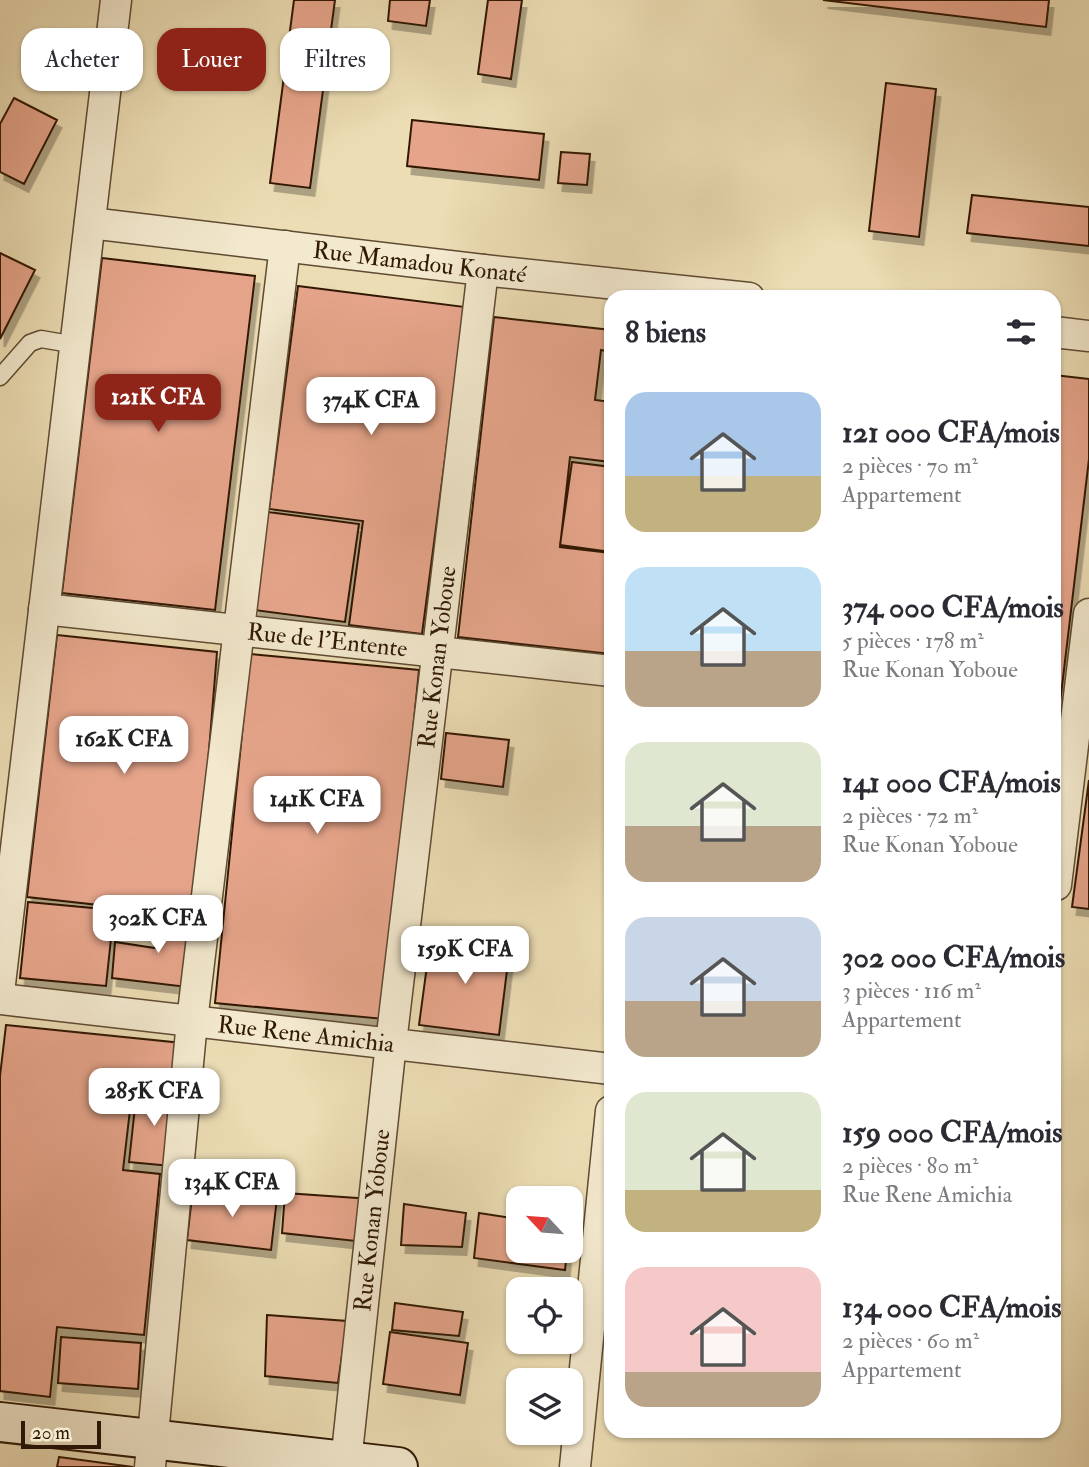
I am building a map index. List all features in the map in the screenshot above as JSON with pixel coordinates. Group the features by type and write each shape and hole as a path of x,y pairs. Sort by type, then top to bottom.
{"main road":[{"path":"0,1422 152,1453 398,1467"}],"street":[{"path":"0,984 116,0"},
{"name":"Rue Mamadou Konaté","path":"90,223 663,290"},
{"path":"152,1453 192,1021 285,246"},
{"name":"Rue Konan Yoboue","path":"346,1462 391,1043 483,270"},
{"path":"1061,333 1089,336"},
{"name":"Rue de l'Entente","path":"44,609 604,670"},
{"path":"1061,837 1073,722 1089,614"},
{"name":"Rue Rene Amichia","path":"0,999 604,1068"},
{"path":"575,1467 604,1250"}],"lane":[{"path":"0,377 30,343 41,338 76,345"}],"building":[{"path":"294,0 335,0 331,28 290,28"},
{"path":"390,0 430,0 426,26 388,21"},
{"path":"488,0 522,0 511,79 478,74"},
{"path":"823,0 1049,0 1046,27"},
{"path":"886,83 936,89 919,237 869,231"},
{"path":"282,91 323,91 310,188 270,183"},
{"path":"14,98 57,120 24,184 0,172 0,124"},
{"path":"412,120 544,134 539,180 407,166"},
{"path":"561,152 590,154 587,185 558,183"},
{"path":"972,195 1089,207 1089,246 967,233"},
{"path":"0,253 35,270 0,339"},
{"path":"102,258 255,276 215,610 62,593"},
{"path":"298,286 465,307 422,634 349,625 363,521 269,509"},
{"path":"494,317 604,329 604,351 601,350 595,400 604,401 604,461 570,457 560,547 604,552 604,653 458,637"},
{"path":"1061,376 1089,379 1089,459 1061,695"},
{"path":"572,462 604,466 604,551 560,545"},
{"path":"268,512 359,524 345,622 254,610"},
{"path":"57,635 217,652 196,911 135,909 27,897"},
{"path":"250,654 419,670 384,1019 215,1003"},
{"path":"446,733 509,740 503,787 441,779"},
{"path":"1089,780 1089,909 1072,907"},
{"path":"28,902 114,910 106,986 20,978"},
{"path":"162,913 192,915 187,987 112,978 115,942 155,948"},
{"path":"431,936 510,946 499,1035 419,1025"},
{"path":"6,1025 182,1043 177,1089 133,1084 123,1170 160,1174 144,1335 57,1327 50,1397 0,1391 0,1076"},
{"path":"137,1089 178,1093 171,1166 129,1162"},
{"path":"193,1188 277,1198 271,1250 187,1240"},
{"path":"285,1193 371,1199 365,1242 282,1233"},
{"path":"404,1204 466,1213 462,1247 401,1245"},
{"path":"479,1213 506,1217 506,1262 474,1258"},
{"path":"520,1264 566,1264 565,1270"},
{"path":"395,1303 463,1312 459,1336 392,1330"},
{"path":"267,1315 347,1321 338,1383 265,1376"},
{"path":"390,1332 468,1343 460,1395 383,1384"},
{"path":"61,1337 141,1343 138,1389 58,1383"},
{"path":"59,1457 133,1467 57,1467"}]}
